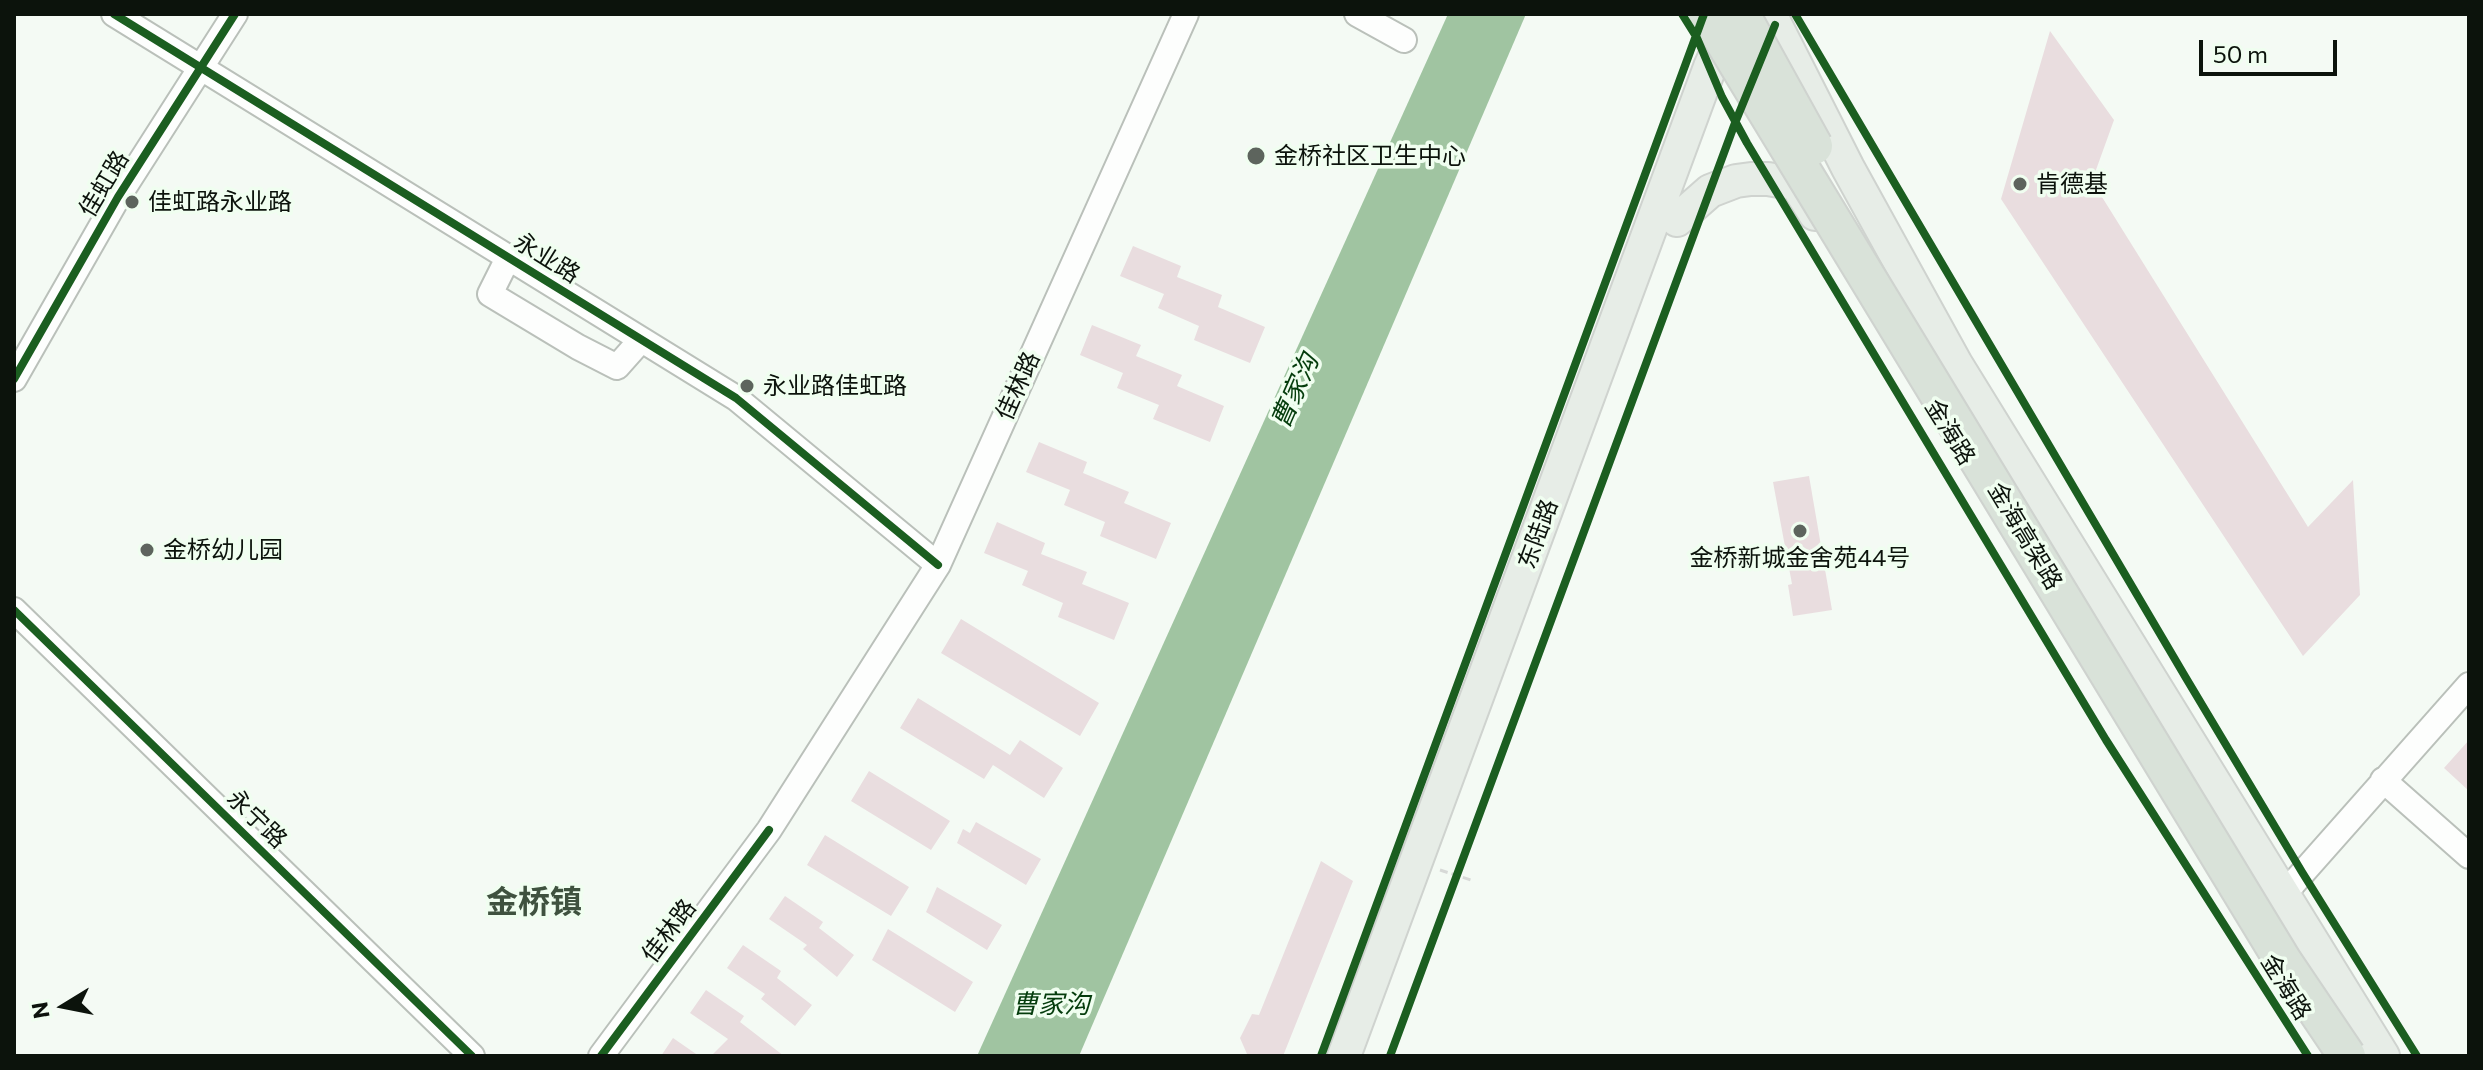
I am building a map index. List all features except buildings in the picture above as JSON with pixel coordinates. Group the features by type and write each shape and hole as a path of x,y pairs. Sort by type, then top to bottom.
{"highway":[{"name":"金海高架路","path":"1707,14 2275,948 2347,1056"},
{"name":"金海高架路","path":"1737,14 1830,208 2277,922 2365,1056"}],"main road":[{"name":"金海路","path":"1695,14 1731,74 1830,208 2021,547 2248,927 2330,1056"},
{"name":"东陆路","path":"1368,1056 1731,74 1737,14"},
{"name":"东陆路","path":"1344,1056 1757,14"},
{"name":"金海路","path":"1770,14 1848,168 1956,364 2383,1056"},
{"path":"1677,220 1710,191 1751,179 1796,184 1830,208"}],"street":[{"name":"永业路","path":"114,14 736,398 938,565"},
{"name":"佳虹路","path":"14,379 118,197 235,14"},
{"name":"佳林路","path":"601,1056 769,830 938,565 1186,14"},
{"path":"1357,14 1404,40"},
{"path":"508,258 490,294 617,367 641,340"},
{"name":"永宁路","path":"14,610 472,1056"},
{"path":"2283,895 2469,685"},
{"path":"2383,780 2469,856"}],"path":[{"path":"1453,890 1463,861"}],"water":[{"name":"曹家沟","path":"1448,14 1526,14 1079,1056 977,1056"}],"cycle path":[{"path":"114,14 736,398 938,565"},
{"path":"14,379 118,197 235,14"},
{"path":"1682,14 1697,38 1722,97 1747,143 2106,740 2308,1056"},
{"path":"1321,1056 1704,14"},
{"path":"1795,14 2186,678 2417,1056"},
{"path":"1390,1056 1735,123 1775,25"},
{"path":"14,610 472,1056"},
{"path":"601,1056 769,830"}],"place":[{"name":"金桥社区卫生中心","path":"1256,156"},
{"name":"肯德基","path":"2020,184"},
{"name":"佳虹路永业路","path":"132,202"},
{"name":"永业路佳虹路","path":"747,386"},
{"name":"金桥新城金舍苑44号","path":"1800,531"},
{"name":"金桥幼儿园","path":"147,550"}],"district":[{"name":"金桥镇","path":"534,902"}]}
